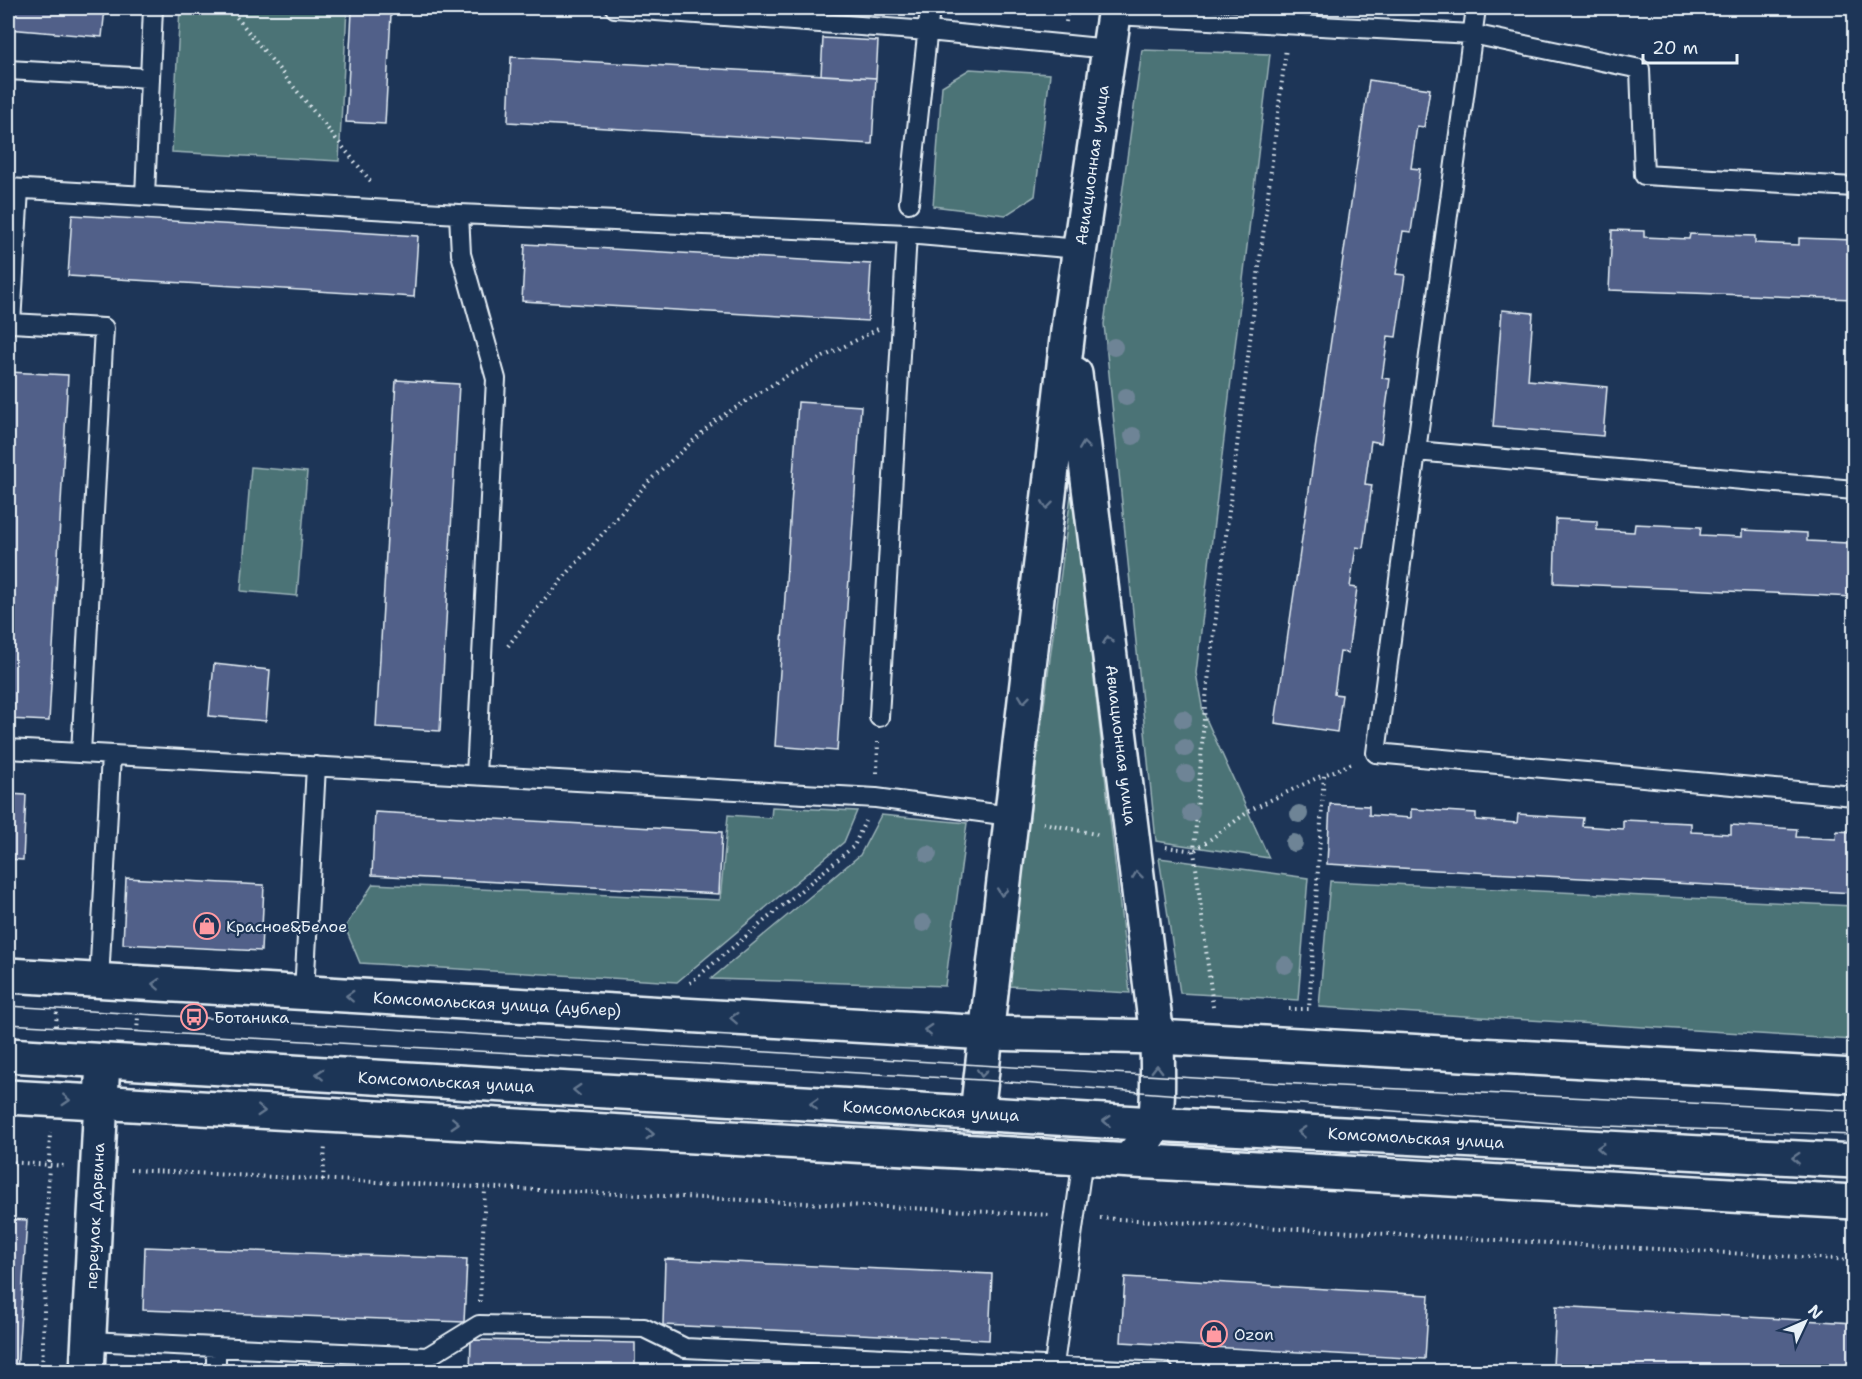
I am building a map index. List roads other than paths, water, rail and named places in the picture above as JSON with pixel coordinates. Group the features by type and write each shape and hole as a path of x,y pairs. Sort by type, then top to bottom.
{"main road":[{"name":"Авиационная улица","path":"977,1113 1069,322 1115,11"},
{"name":"Авиационная улица","path":"1069,322 1157,1037 1154,1124 1144,1143 1128,1160"},
{"name":"Комсомольская улица (дублер)","path":"8,975 987,1033 1157,1037 1854,1076"},
{"name":"Комсомольская улица","path":"8,1055 1154,1124 1854,1161"},
{"name":"переулок Дарвина","path":"88,1356 103,1061"},
{"path":"8,1097 1854,1202"}],"lane":[{"path":"145,196 153,8"},
{"path":"615,8 928,31 1109,49"},
{"path":"909,203 930,8"},
{"path":"1476,8 1376,753 1854,796"},
{"path":"1115,11 1472,34 1640,69 1644,175 1854,187"},
{"path":"8,70 150,78"},
{"path":"81,753 104,328 11,323 13,189 459,214 908,234 1080,249"},
{"path":"459,214 461,254 496,380 476,775"},
{"path":"879,717 908,234"},
{"path":"1416,451 1854,490"},
{"path":"8,749 876,798 1010,816"},
{"path":"99,981 111,755"},
{"path":"304,993 316,766"},
{"path":"1053,1368 1083,1158"},
{"path":"88,1356 216,1347 427,1357 479,1325 644,1328 685,1348 1053,1368 1164,1371"},
{"path":"216,1347 216,1371"}],"tram line":[{"path":"8,1006 1278,1083 1854,1111"},
{"path":"8,1024 981,1080 1579,1125 1854,1135"}],"place":[{"name":"Красное&Белое","path":"207,926"},
{"name":"Ботаника","path":"194,1017"},
{"name":"Ozon","path":"1214,1334"}]}
